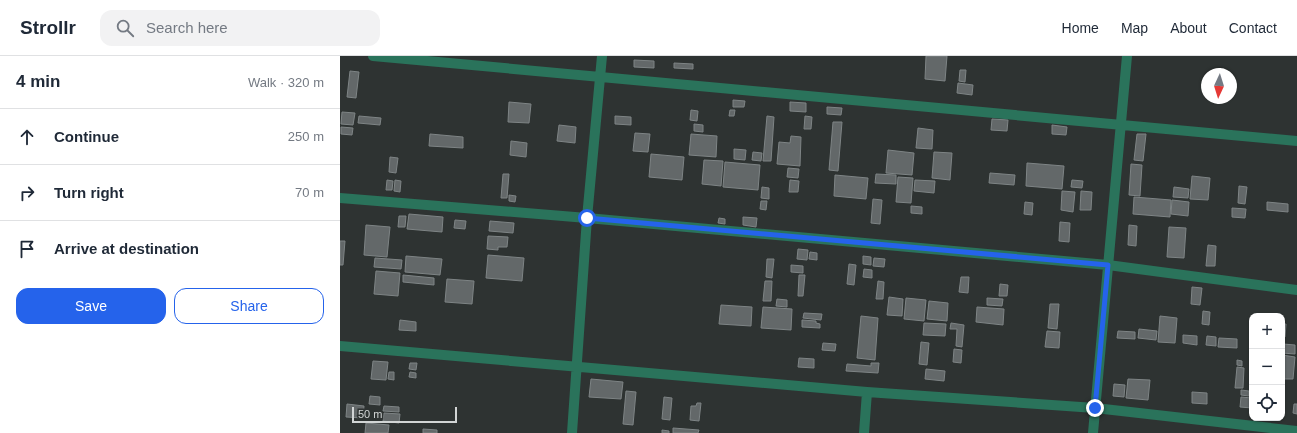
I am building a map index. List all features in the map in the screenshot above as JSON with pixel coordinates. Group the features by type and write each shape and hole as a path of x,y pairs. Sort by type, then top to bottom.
{"street":[{"path":"373,56 1297,141"},
{"path":"572,433 587,218 602,56"},
{"path":"1093,433 1127,56"},
{"path":"340,198 587,218 1108,265 1297,290"},
{"path":"340,346 577,368 867,392 1095,408 1297,431"},
{"path":"864,433 867,392"}],"building":[{"path":"926,56 947,56 945,81 925,79"},
{"path":"634,60 654,61 654,68 634,67"},
{"path":"674,63 693,64 693,69 674,68"},
{"path":"960,70 966,70 965,82 959,81"},
{"path":"350,71 359,72 356,98 347,97"},
{"path":"958,83 973,85 972,95 957,93"},
{"path":"733,100 745,101 744,107 733,107"},
{"path":"509,102 531,104 529,123 508,122"},
{"path":"790,102 806,103 806,112 790,111"},
{"path":"827,107 842,108 841,115 827,114"},
{"path":"691,110 698,111 697,121 690,120"},
{"path":"730,110 735,110 734,116 729,116"},
{"path":"342,112 355,113 353,125 341,124"},
{"path":"359,116 381,118 380,125 358,123"},
{"path":"615,116 631,117 631,125 615,124"},
{"path":"767,116 774,117 771,161 763,161"},
{"path":"805,116 812,117 811,129 804,129"},
{"path":"992,119 1008,120 1007,131 991,130"},
{"path":"833,122 842,122 838,171 829,170"},
{"path":"694,124 703,125 703,132 694,131"},
{"path":"559,125 576,127 575,143 557,141"},
{"path":"1052,125 1067,127 1066,135 1052,134"},
{"path":"341,127 353,128 352,135 341,134"},
{"path":"918,128 933,130 932,149 916,148"},
{"path":"635,133 650,134 648,152 633,151"},
{"path":"430,134 463,137 463,148 429,146"},
{"path":"691,134 717,136 716,157 689,155"},
{"path":"1137,134 1146,134 1143,161 1134,160"},
{"path":"791,136 801,137 800,166 777,164 779,142 790,143"},
{"path":"511,141 527,143 526,157 510,155"},
{"path":"734,149 746,150 745,160 734,159"},
{"path":"888,150 914,153 912,175 886,173"},
{"path":"753,152 762,153 761,161 752,160"},
{"path":"934,152 952,153 950,180 932,178"},
{"path":"651,154 684,157 682,180 649,177"},
{"path":"390,157 398,158 396,173 389,172"},
{"path":"704,160 723,161 721,186 702,184"},
{"path":"725,162 760,165 758,190 723,187"},
{"path":"1027,163 1064,166 1062,189 1026,186"},
{"path":"1131,164 1142,165 1140,196 1129,195"},
{"path":"788,168 799,169 798,178 787,177"},
{"path":"990,173 1015,175 1014,185 989,183"},
{"path":"503,174 509,174 507,198 501,198"},
{"path":"876,174 896,175 896,184 875,183"},
{"path":"835,175 868,178 866,199 834,196"},
{"path":"1192,176 1210,178 1208,200 1190,199"},
{"path":"898,177 913,178 911,203 896,202"},
{"path":"387,180 393,181 392,190 386,190"},
{"path":"395,180 401,181 400,192 394,191"},
{"path":"790,180 799,181 798,192 789,192"},
{"path":"915,180 935,181 934,193 914,191"},
{"path":"1072,180 1083,181 1082,188 1071,187"},
{"path":"1239,186 1247,187 1245,204 1238,203"},
{"path":"762,187 769,188 769,199 761,198"},
{"path":"1174,187 1189,189 1188,198 1173,197"},
{"path":"1062,191 1075,192 1073,212 1061,210"},
{"path":"1081,191 1092,192 1091,210 1080,210"},
{"path":"509,195 516,196 515,202 509,201"},
{"path":"1134,197 1171,200 1170,217 1133,214"},
{"path":"873,199 882,200 880,224 871,223"},
{"path":"1172,200 1189,202 1188,216 1171,214"},
{"path":"761,201 767,201 766,210 760,209"},
{"path":"1025,202 1033,203 1032,215 1024,214"},
{"path":"1267,202 1288,204 1288,212 1267,210"},
{"path":"911,206 922,207 922,214 911,213"},
{"path":"1232,208 1246,209 1245,218 1232,217"},
{"path":"409,214 443,217 442,232 407,229"},
{"path":"399,216 406,216 405,227 398,227"},
{"path":"743,217 757,218 756,227 743,225"},
{"path":"719,218 725,219 725,224 718,223"},
{"path":"455,220 466,221 465,229 454,228"},
{"path":"490,221 514,223 513,233 489,231"},
{"path":"1060,222 1070,223 1069,242 1059,241"},
{"path":"366,225 390,227 387,257 364,255"},
{"path":"1129,225 1137,226 1136,246 1128,245"},
{"path":"1169,227 1186,228 1184,258 1167,257"},
{"path":"488,236 508,237 507,247 498,247 498,250 487,249"},
{"path":"340,241 345,241 343,265 340,265"},
{"path":"1208,245 1216,246 1215,266 1206,266"},
{"path":"798,249 808,250 807,260 797,259"},
{"path":"810,252 817,253 817,260 809,259"},
{"path":"488,255 524,258 522,281 486,278"},
{"path":"406,256 442,259 440,275 405,272"},
{"path":"863,256 871,257 871,265 863,264"},
{"path":"375,258 402,260 401,269 374,267"},
{"path":"874,258 885,259 884,267 873,266"},
{"path":"767,259 774,259 772,278 766,277"},
{"path":"849,264 856,265 854,285 847,284"},
{"path":"791,265 803,266 803,273 791,272"},
{"path":"864,269 872,270 872,278 863,277"},
{"path":"376,271 400,273 398,296 374,294"},
{"path":"403,275 434,278 434,285 403,282"},
{"path":"799,275 805,275 803,296 798,296"},
{"path":"961,277 969,277 968,293 959,292"},
{"path":"447,279 474,281 472,304 445,302"},
{"path":"765,281 772,281 771,301 763,301"},
{"path":"878,281 884,282 883,299 876,299"},
{"path":"1000,284 1008,285 1007,296 999,296"},
{"path":"1192,287 1202,288 1200,305 1191,304"},
{"path":"889,297 903,299 902,316 887,315"},
{"path":"906,298 926,300 924,321 904,319"},
{"path":"987,298 1003,299 1002,306 987,305"},
{"path":"777,299 787,300 787,307 776,306"},
{"path":"929,301 948,303 947,321 927,319"},
{"path":"1050,304 1059,304 1057,329 1048,328"},
{"path":"721,305 752,307 751,326 719,324"},
{"path":"763,307 792,309 791,330 761,328"},
{"path":"977,307 1004,309 1003,325 976,322"},
{"path":"1203,311 1210,312 1209,325 1202,324"},
{"path":"804,313 822,314 821,320 803,318"},
{"path":"861,316 878,318 875,360 857,358"},
{"path":"1160,316 1177,318 1175,343 1158,342"},
{"path":"400,320 416,322 416,331 399,330"},
{"path":"802,320 816,321 816,323 820,324 820,328 802,327"},
{"path":"924,323 946,324 945,336 923,335"},
{"path":"951,323 964,325 962,347 956,346 957,329 950,329"},
{"path":"1139,329 1157,331 1156,340 1138,338"},
{"path":"1047,331 1060,332 1059,348 1045,347"},
{"path":"1118,331 1135,332 1135,339 1117,338"},
{"path":"1183,335 1197,336 1197,345 1183,343"},
{"path":"1207,336 1216,337 1216,346 1206,345"},
{"path":"1219,338 1237,339 1237,348 1218,347"},
{"path":"921,342 929,343 927,365 919,364"},
{"path":"823,343 836,344 835,351 822,350"},
{"path":"1285,344 1295,345 1295,354 1285,353"},
{"path":"954,349 962,350 961,363 953,362"},
{"path":"1285,355 1295,357 1293,379 1285,379"},
{"path":"799,358 814,359 814,368 798,367"},
{"path":"1237,360 1242,361 1242,366 1237,365"},
{"path":"373,361 388,362 386,380 371,379"},
{"path":"410,363 417,363 416,370 409,369"},
{"path":"871,363 879,363 878,373 846,371 847,364 871,366"},
{"path":"1237,367 1244,368 1243,388 1235,388"},
{"path":"926,369 945,371 944,381 925,379"},
{"path":"389,372 394,372 394,380 388,379"},
{"path":"410,372 416,373 416,378 409,377"},
{"path":"591,379 623,382 621,399 589,397"},
{"path":"1128,379 1150,380 1148,400 1126,398"},
{"path":"1114,384 1125,385 1124,397 1113,396"},
{"path":"1241,390 1249,391 1249,396 1241,395"},
{"path":"626,391 636,392 633,425 623,424"},
{"path":"1192,392 1207,393 1207,404 1192,403"},
{"path":"370,396 380,397 380,405 369,404"},
{"path":"664,397 672,398 670,420 662,419"},
{"path":"1241,397 1249,398 1249,408 1240,407"},
{"path":"697,403 701,403 699,421 690,420 691,406 696,406"},
{"path":"347,404 364,406 363,418 346,417"},
{"path":"1294,404 1297,404 1297,414 1293,413"},
{"path":"384,406 399,407 399,412 383,411"},
{"path":"384,413 400,414 399,423 383,421"},
{"path":"366,423 389,425 388,433 365,433"},
{"path":"673,428 699,430 698,433 673,433"},
{"path":"423,429 437,430 437,433 423,433"},
{"path":"662,430 669,431 669,433 662,433"}],"route":[{"path":"587,218 1108,265 1095,408"}]}
